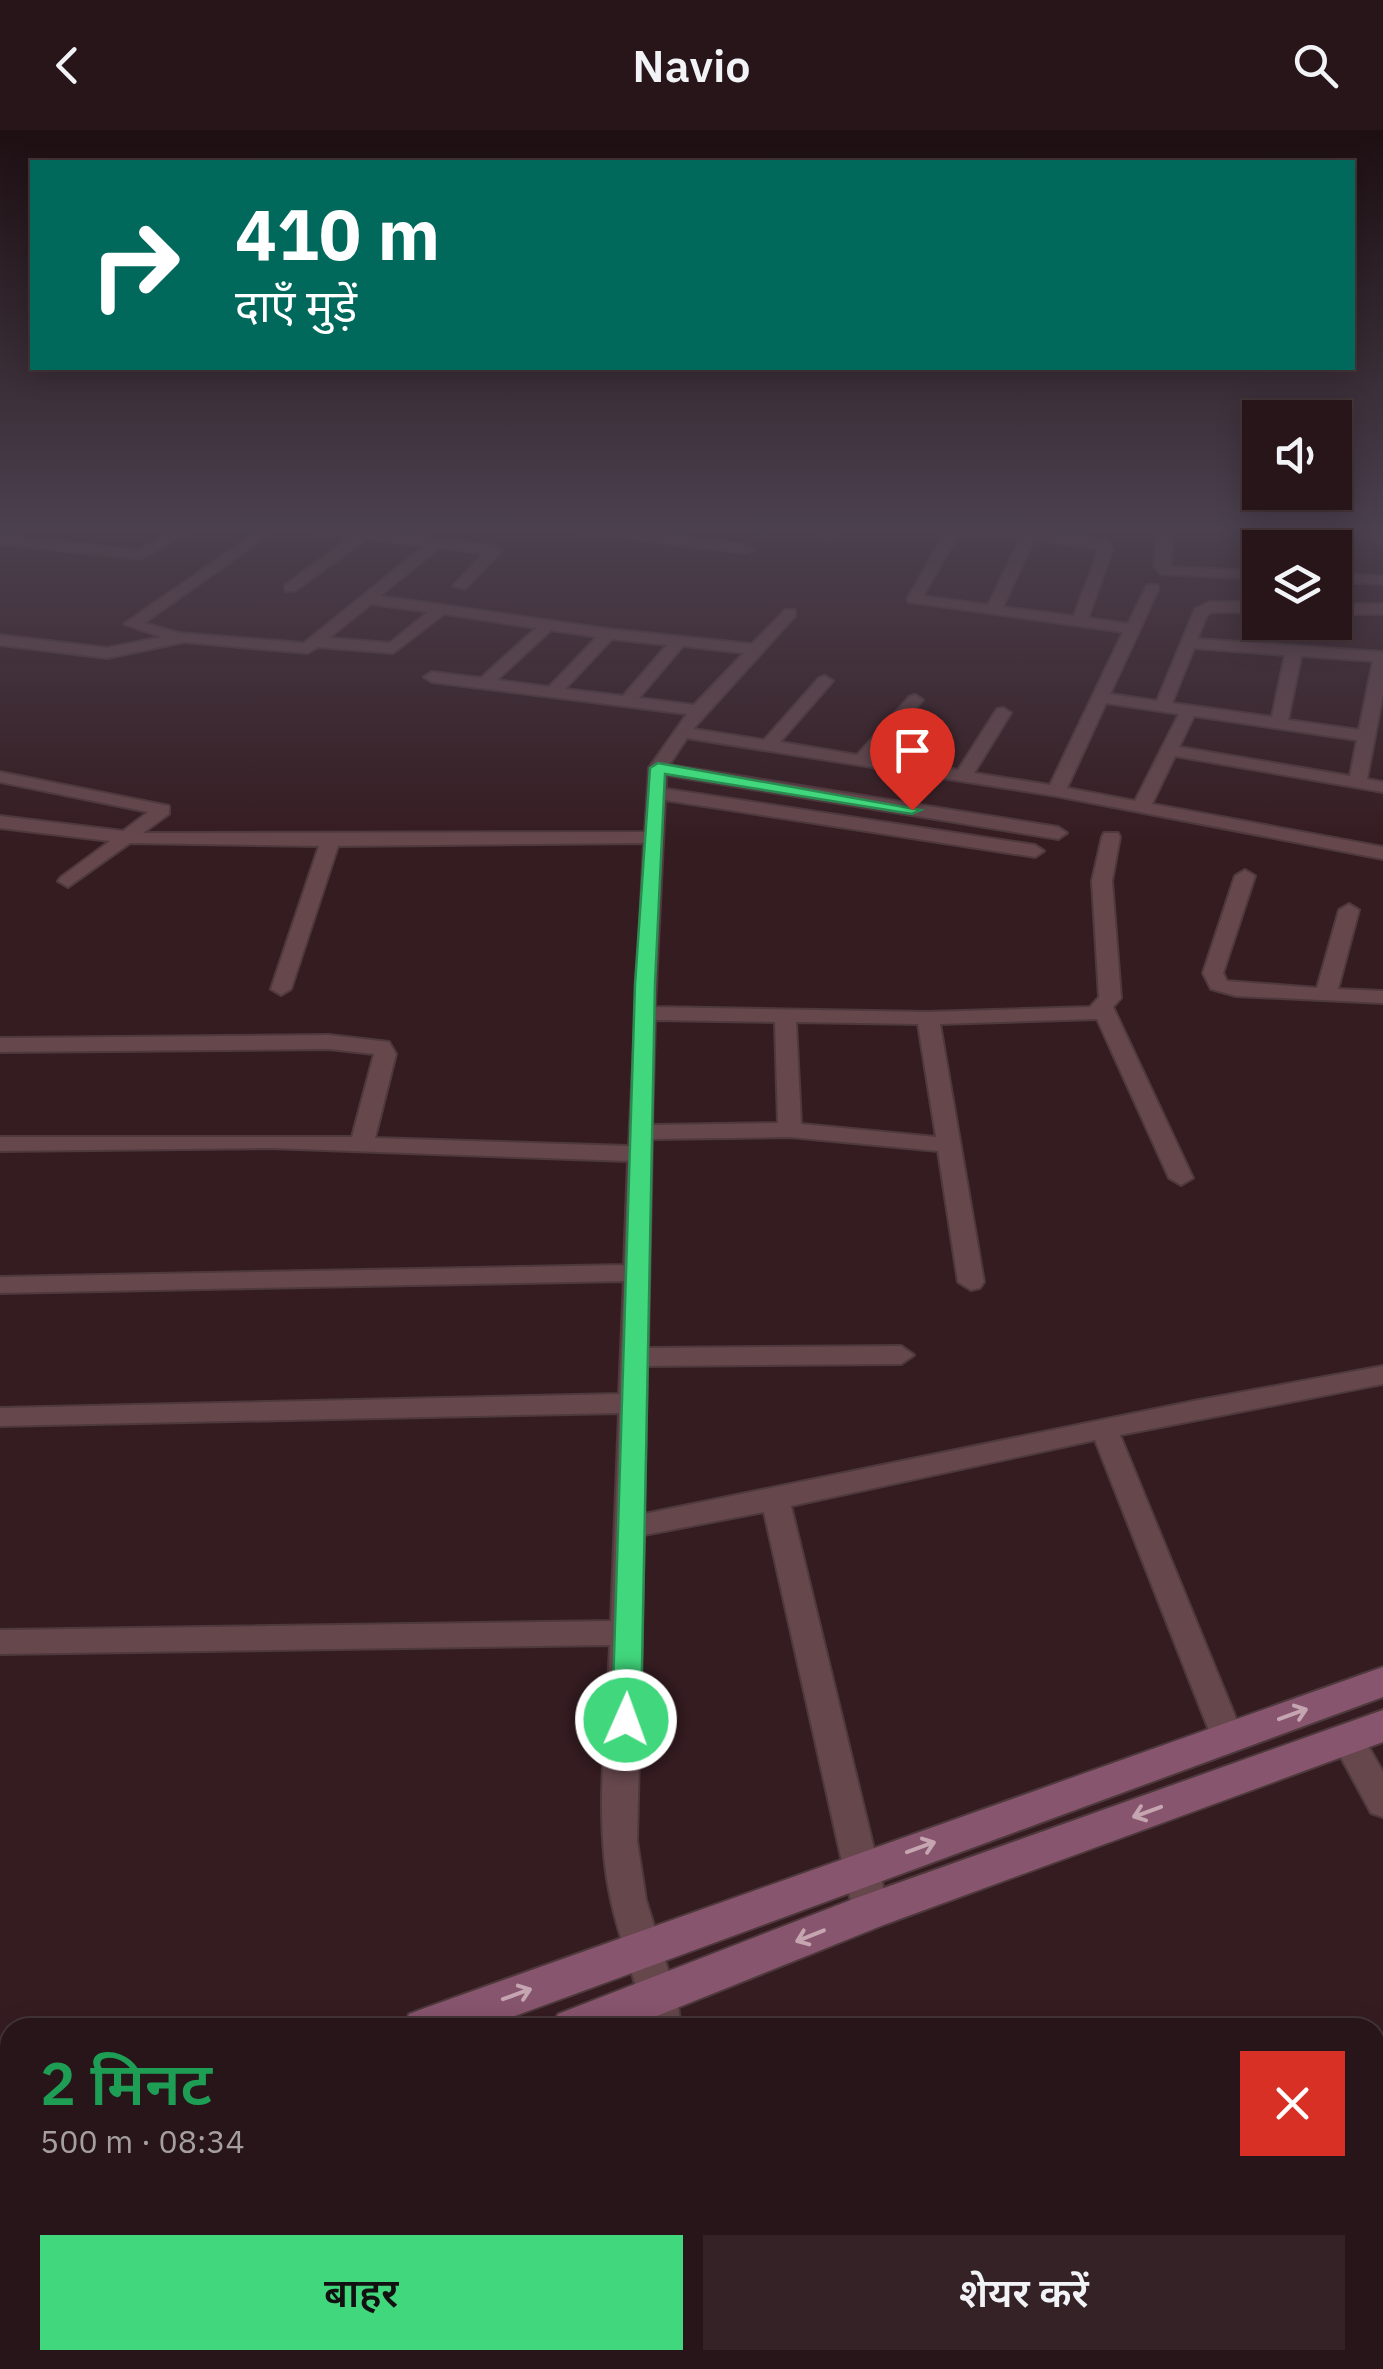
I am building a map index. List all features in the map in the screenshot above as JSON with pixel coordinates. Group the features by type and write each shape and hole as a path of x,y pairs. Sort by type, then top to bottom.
{"main road":[{"path":"452,2018 1383,1682"},
{"path":"632,2018 661,2013 871,1911 1365,1732"}],"street":[{"path":"170,633 298,648 318,642 393,648 411,633"},
{"path":"318,642 328,633"},
{"path":"484,684 539,633"},
{"path":"604,633 754,649"},
{"path":"661,2013 641,1949 620,1841 644,1143 644,1013 656,793 658,768 680,732 770,633"},
{"path":"1056,791 1131,633"},
{"path":"1164,706 1194,633"},
{"path":"552,693 608,634"},
{"path":"0,640 107,653 184,637"},
{"path":"626,703 678,642"},
{"path":"1191,643 1382,657 1357,782"},
{"path":"1279,722 1294,651"},
{"path":"432,677 698,710"},
{"path":"770,743 825,681"},
{"path":"1102,698 1368,736"},
{"path":"864,759 915,700"},
{"path":"1141,807 1189,710"},
{"path":"964,775 1003,713"},
{"path":"680,732 964,775 1383,853"},
{"path":"1169,750 1383,786"},
{"path":"658,768 1058,833"},
{"path":"0,777 162,810 68,881"},
{"path":"656,793 1035,852"},
{"path":"0,822 126,839 330,842 653,837"},
{"path":"644,1013 1074,1017 1103,1008 1110,998 1103,868 1111,837"},
{"path":"281,989 330,842"},
{"path":"1246,876 1212,979 1236,990 1383,997"},
{"path":"1326,994 1349,910"},
{"path":"1103,1008 1182,1178"},
{"path":"784,1016 790,1130"},
{"path":"928,1018 971,1282"},
{"path":"0,1045 330,1042 381,1046 385,1054 362,1144"},
{"path":"0,1144 252,1140 362,1144 644,1143 790,1130 949,1145"},
{"path":"0,1285 639,1274"},
{"path":"636,1357 901,1355"},
{"path":"631,1527 776,1502 1104,1430 1383,1376"},
{"path":"0,1418 634,1403"},
{"path":"1104,1430 1228,1738"},
{"path":"776,1502 871,1911"},
{"path":"0,1642 629,1633"},
{"path":"1365,1732 1383,1803"}],"route":[{"path":"626,1720 645,984 658,768 912,810"}]}
